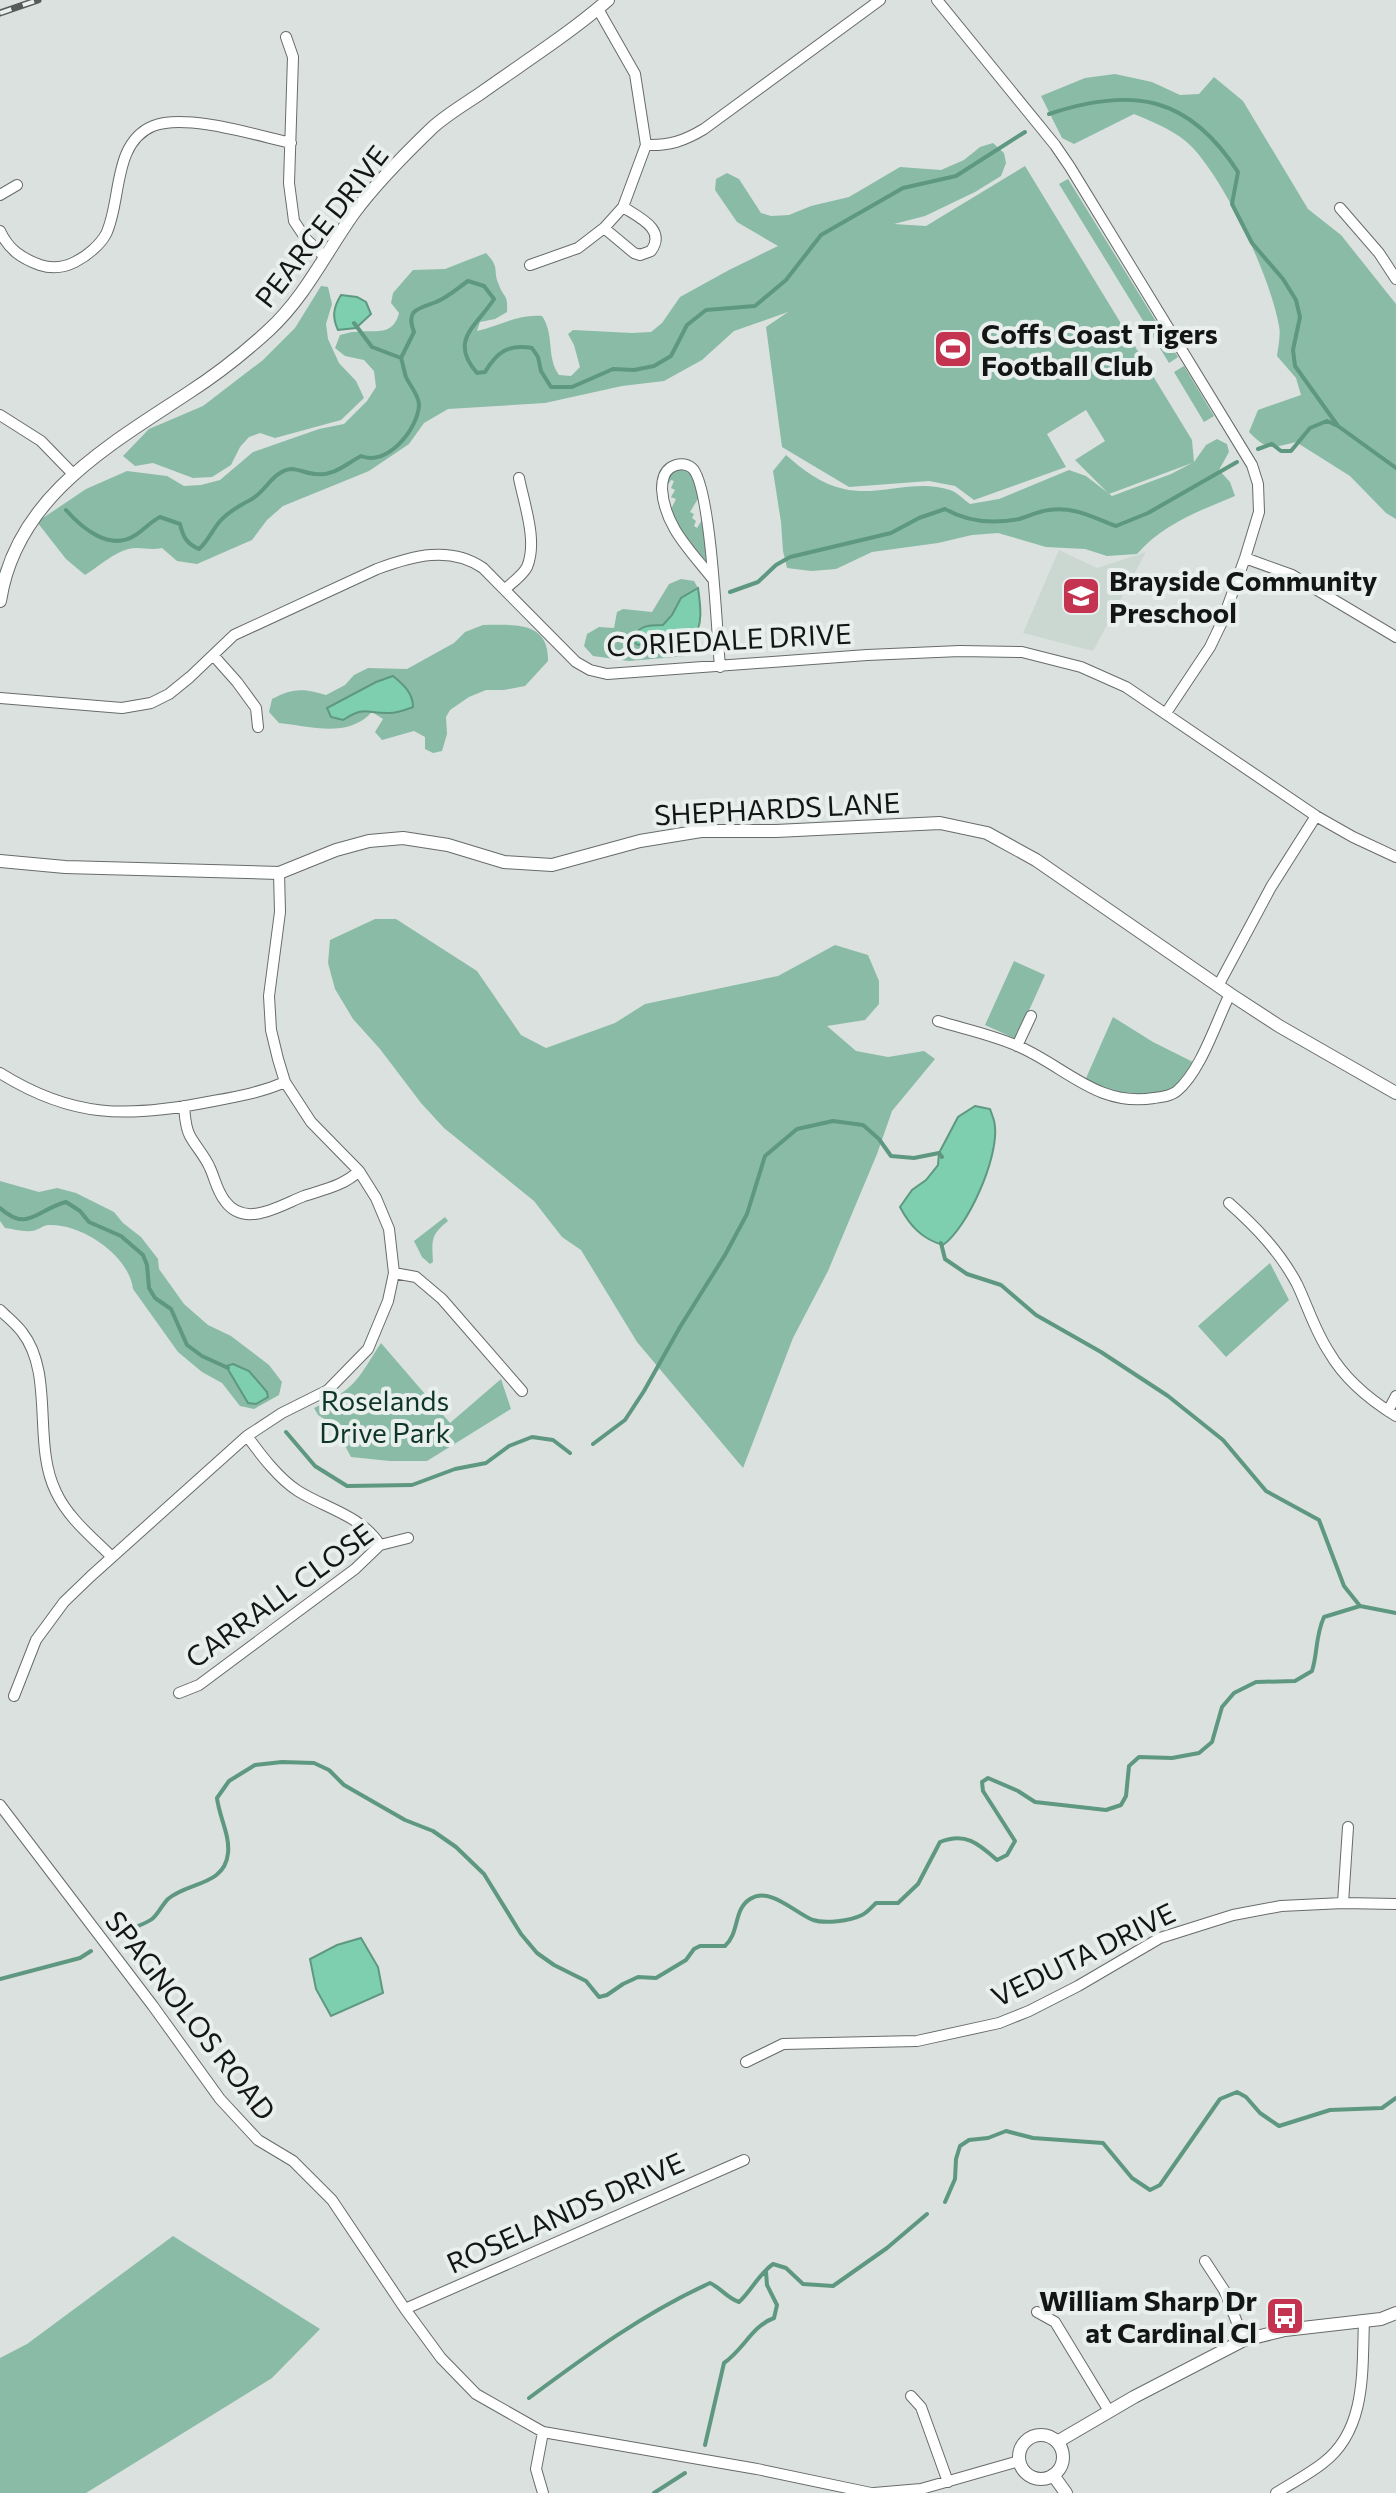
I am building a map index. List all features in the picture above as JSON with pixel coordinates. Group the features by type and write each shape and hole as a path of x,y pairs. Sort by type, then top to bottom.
{"street":[{"path":"646,145 664,146 685,140 880,0"},
{"path":"937,0 1070,167 1252,465 1258,484 1259,512 1245,558 1210,647 1166,713"},
{"path":"530,265 578,248 604,228 623,207 646,145 635,74 603,4"},
{"name":"PEARCE DRIVE","path":"0,601 8,567 27,529 57,488 114,441 228,364 270,328 292,305 355,211 434,126 603,4"},
{"path":"286,37 293,57 289,183 294,221 306,239 325,257"},
{"path":"0,231 5,242 21,258 48,268 68,266 87,256 106,234 125,154 139,135 154,126 180,120 291,143"},
{"path":"0,195 17,185"},
{"path":"604,228 634,253 640,255 651,251 657,239 656,232 623,207"},
{"path":"1340,208 1379,253 1396,279"},
{"path":"0,415 41,441 74,475"},
{"path":"712,578 668,518 662,482 665,473 675,465 687,465 700,480 712,578 720,667"},
{"path":"505,589 526,569 531,551 519,478"},
{"name":"CORIEDALE DRIVE","path":"0,698 114,708 151,703 169,694 234,635 310,599 401,560 427,555 468,558 505,589 570,656 590,670 607,674 960,651 1022,652 1081,667 1126,687 1316,816 1396,857"},
{"path":"1245,558 1292,575 1396,637"},
{"path":"213,655 256,708 258,727"},
{"path":"1218,986 1271,887 1316,816"},
{"name":"SHEPHARDS LANE","path":"0,861 65,867 279,873 336,850 369,841 403,838 448,845 504,862 552,865 640,841 701,831 776,831 940,823 987,833 1036,860 1230,994 1396,1093"},
{"path":"14,1696 36,1640 64,1602 247,1436 282,1413 328,1390 368,1349 388,1301 394,1273 389,1229 376,1198 359,1171 311,1122 285,1082 271,1030 269,996 280,912 279,873"},
{"path":"938,1021 1017,1046 1057,1066 1082,1085 1101,1094 1132,1100 1177,1091 1193,1073 1230,994"},
{"path":"1017,1046 1031,1016"},
{"path":"0,1073 22,1086 79,1108 107,1112 184,1106 265,1091 285,1082"},
{"path":"184,1106 190,1136 209,1166 226,1204 237,1211 266,1213 301,1197 330,1189 351,1179 359,1171"},
{"path":"1229,1203 1256,1227 1278,1254 1296,1284 1329,1354 1353,1383 1392,1414 1396,1396"},
{"path":"394,1273 416,1277 426,1284 459,1316 522,1391"},
{"path":"0,1310 23,1332 37,1360 48,1469 55,1491 69,1514 112,1557"},
{"path":"247,1436 296,1490 356,1521 373,1534 380,1545"},
{"name":"CARRALL CLOSE","path":"179,1693 199,1685 308,1605 355,1569 380,1545 408,1538"},
{"name":"SPAGNOLOS ROAD","path":"0,1805 241,2125 258,2140 293,2161 332,2200 441,2358 476,2394 543,2432"},
{"path":"1343,1903 1348,1827"},
{"name":"VEDUTA DRIVE","path":"746,2062 783,2044 917,2041 999,2023 1029,2011 1160,1938 1233,1915 1281,1906 1396,1904"},
{"name":"ROSELANDS DRIVE","path":"405,2309 744,2160"},
{"path":"1205,2261 1224,2290 1244,2340"},
{"path":"1037,2312 1055,2322 1109,2411"},
{"path":"1057,2442 1244,2340 1285,2330 1381,2319 1396,2313"},
{"path":"1276,2493 1325,2462 1343,2444 1354,2422 1359,2401 1364,2320"},
{"path":"911,2396 921,2407 948,2482"},
{"path":"543,2493 536,2469 543,2432 757,2469 873,2493 921,2489 1019,2461"},
{"path":"1046,2435 1061,2447 1063,2459 1053,2475 1035,2479 1024,2472 1019,2461 1020,2449 1034,2436 1046,2435"},
{"path":"1053,2475 1066,2493"}],"shaded area":[{"path":"341,295 366,302 371,314 356,328 338,330 334,312"},
{"name":"Brayside Community Preschool","path":"1059,550 1097,568 1146,552 1093,651 1023,633"},
{"path":"698,588 700,621 693,636 685,632 638,645 632,640 641,629 663,625 681,598"},
{"path":"393,676 410,693 413,707 394,713 361,712 343,720 331,717 327,708"},
{"path":"975,1106 990,1109 995,1125 992,1156 971,1208 953,1236 943,1245 917,1231 900,1207 912,1190 926,1180 938,1165 939,1153 958,1117"},
{"path":"233,1364 249,1371 268,1397 256,1404 248,1403 226,1366"},
{"path":"361,1938 378,1967 383,1993 331,2016 316,1989 310,1959 337,1945"}],"green space":[{"path":"1115,74 1152,82 1180,95 1199,94 1214,77 1243,101 1308,209 1341,235 1396,304 1396,519 1386,513 1350,476 1296,442 1281,446 1265,445 1249,432 1258,410 1301,395 1296,378 1277,356 1279,326 1257,257 1220,184 1193,148 1173,132 1134,114 1074,144 1062,138 1041,96 1085,78"},
{"path":"993,143 1004,153 1006,163 1001,176 925,216 894,224 926,226 1025,166 1192,440 1194,462 1206,445 1217,439 1227,444 1229,452 1219,470 1230,482 1235,496 1170,526 1137,554 1107,556 1085,549 1046,547 998,533 872,552 836,569 811,571 787,568 773,471 786,455 820,480 857,491 937,487 953,491 970,504 999,499 1069,470 1086,476 1108,493 1075,460 1105,441 1086,410 1047,434 1066,467 974,500 955,486 929,481 849,487 782,447 766,327 788,312 734,331 702,360 664,381 622,386 545,403 448,409 424,423 409,444 369,471 283,506 252,540 197,564 177,561 162,548 136,548 116,554 85,575 66,559 37,522 86,489 127,471 167,476 184,486 201,485 220,480 253,452 319,429 344,424 376,387 374,371 364,360 345,356 335,348 340,335 381,331 392,326 399,313 391,303 393,293 413,270 445,269 486,253 495,266 507,312 480,322 477,331 517,319 542,316 555,368 559,375 571,376 580,367 568,334 573,330 651,332 662,323 680,297 778,246 737,222 715,190 716,179 727,173 739,179 761,213 789,215 849,197 900,167 941,170 964,160 980,147","holes":["1192,463 1171,474 1112,496 1109,494"]},
{"path":"1068,179 1178,357 1169,363 1059,184"},
{"path":"321,286 328,287 332,304 326,324 328,339 339,363 356,381 364,398 341,420 275,438 260,433 249,437 231,465 212,477 193,478 153,463 135,466 123,456 149,429 203,406 263,360 295,328"},
{"path":"1184,366 1214,416 1204,422 1174,372"},
{"path":"676,469 686,469 696,480 699,497 690,512 694,514 692,518 697,528 702,520 707,564 681,532 670,511 676,499 671,497 675,490 671,488 674,481 671,480 666,488 667,479"},
{"path":"681,579 694,581 698,588 681,598 663,625 646,625 665,637 685,631 693,636 697,643 687,656 629,661 593,656 584,646 587,634 599,627 614,628 617,612 623,609 652,612 669,584"},
{"path":"483,625 527,628 542,638 548,661 525,686 486,690 450,710 446,717 447,734 442,751 433,753 425,749 425,737 414,731 382,740 375,732 383,719 372,712 351,726 328,729 279,723 269,712 272,699 292,691 326,695 368,668 407,669 454,643 465,632","holes":["376,682 388,714 370,710 327,709"]},
{"path":"375,919 396,919 477,971 521,1035 546,1048 615,1023 645,1004 778,976 835,945 868,955 879,981 879,1004 865,1020 827,1026 856,1051 888,1057 924,1051 935,1059 892,1111 828,1271 793,1338 743,1468 637,1342 581,1250 562,1237 534,1201 444,1128 353,1019 335,989 328,963 330,940"},
{"path":"1014,961 1045,975 1016,1039 985,1025"},
{"path":"1113,1017 1197,1064 1177,1091 1149,1099 1083,1085"},
{"path":"0,1181 39,1192 57,1188 76,1193 114,1212 141,1237 158,1259 159,1269 184,1304 208,1325 231,1336 269,1365 282,1382 279,1395 254,1409 240,1406 222,1383 202,1372 178,1352 133,1289 123,1264 88,1235 61,1226 48,1225 28,1231 5,1228 0,1221"},
{"path":"445,1217 448,1221 433,1239 433,1262 430,1264 422,1257 414,1241"},
{"path":"1270,1263 1289,1300 1226,1357 1198,1326"},
{"name":"Roselands Drive Park","path":"381,1343 450,1423 501,1379 511,1409 427,1461 351,1457 334,1425 318,1415 314,1408 348,1389"},
{"path":"173,2236 320,2329 272,2378 86,2493 0,2493 0,2358 27,2344"}],"waterway":[{"path":"1049,114 1107,101 1133,100 1157,104 1179,113 1200,127 1219,147 1238,172 1232,204 1252,243 1283,279 1296,300 1300,317 1293,350 1295,366 1338,426"},
{"path":"66,510 88,530 115,541 134,536 160,517 180,524 186,540 199,549 225,516 285,471 329,473 361,456 381,456 399,444 413,425 419,405 401,358 414,332 413,314 468,281 484,286 494,299 465,342 465,351 477,373 485,372 494,359 516,347 532,348 551,387 572,387 613,369 634,370 654,366 671,356 687,325 706,310 755,306 786,280 821,235 903,188 956,176 1025,132"},
{"path":"354,323 372,347 401,358"},
{"path":"1258,449 1272,444 1281,451 1291,451 1310,428 1327,421 1396,468"},
{"path":"730,592 758,582 790,557 891,533 945,509 963,517 991,521 1019,519 1058,509 1084,514 1116,526 1148,513 1237,462"},
{"path":"593,1444 625,1420 644,1391 747,1214 765,1156 797,1129 833,1121 863,1125 879,1139 891,1156 914,1158 939,1153 942,1157"},
{"path":"0,1208 18,1219 25,1219 66,1202 89,1222 121,1236 143,1255 149,1288 155,1298 171,1309 187,1345 228,1368"},
{"path":"941,1243 945,1259 967,1274 1001,1285 1036,1315 1101,1352 1168,1396 1223,1440 1266,1491 1319,1520 1344,1586 1360,1606"},
{"path":"286,1432 315,1466 347,1486 412,1485 455,1469 486,1463 509,1446 532,1437 553,1440 570,1453"},
{"path":"118,1935 152,1919 176,1893 220,1872 225,1864 228,1846 217,1798 229,1781 255,1765 314,1763 329,1770 344,1785 405,1820 433,1831 456,1847 484,1874 521,1934 537,1953 586,1981 599,1997 607,1995 638,1977 656,1978 686,1960 700,1946 725,1946 733,1934 741,1909 750,1899 758,1896 774,1898 813,1920 844,1920 864,1914 876,1903 898,1903 918,1884 940,1842 964,1839 977,1844 997,1860 1007,1855 1015,1841 983,1791 982,1782 988,1778 1035,1802 1106,1810 1121,1805 1126,1796 1129,1766 1139,1757 1172,1758 1199,1753 1212,1742 1222,1707 1234,1693 1256,1682 1295,1681 1312,1671 1324,1617 1360,1606 1396,1613"},
{"path":"0,1979 80,1958 91,1951"},
{"path":"945,2202 955,2179 960,2146 969,2140 988,2138 1006,2131 1033,2138 1103,2143 1132,2178 1150,2190 1160,2185 1220,2099 1237,2092 1279,2126 1330,2110 1382,2108 1396,2098"},
{"path":"529,2398 639,2321 710,2283 739,2302 773,2264 786,2268 803,2284 833,2286 887,2248 927,2214"},
{"path":"705,2445 724,2363 760,2326 774,2318 777,2305 767,2285 766,2272"},
{"path":"654,2493 685,2473"}],"railway":[{"path":"0,13 38,0"}],"place":[{"name":"Coffs Coast Tigers Football Club","path":"953,349"},
{"name":"Brayside Community Preschool","path":"1081,596"},
{"name":"William Sharp Dr at Cardinal Cl","path":"1285,2316"}]}
